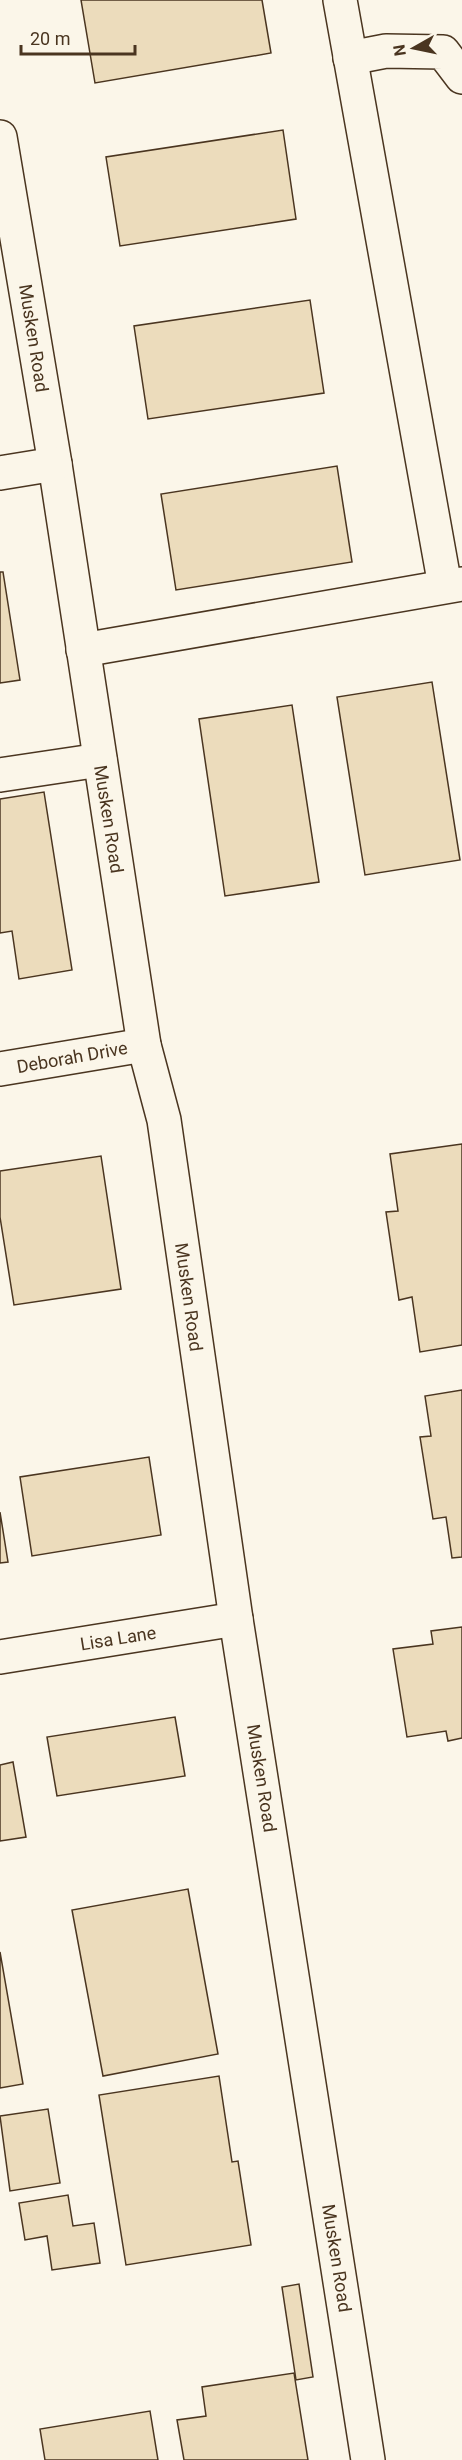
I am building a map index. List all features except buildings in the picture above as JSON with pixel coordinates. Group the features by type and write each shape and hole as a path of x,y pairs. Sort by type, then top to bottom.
{"street":[{"path":"83,650 454,585 340,0"},
{"path":"350,58 386,51 443,52 462,77"},
{"name":"Musken Road","path":"0,137 3,174 55,464 144,1045 164,1120 236,1619 368,2460"},
{"path":"0,473 55,464"},
{"path":"0,775 100,760"},
{"name":"Deborah Drive","path":"0,1069 144,1045"},
{"name":"Lisa Lane","path":"0,1657 236,1619"}]}
